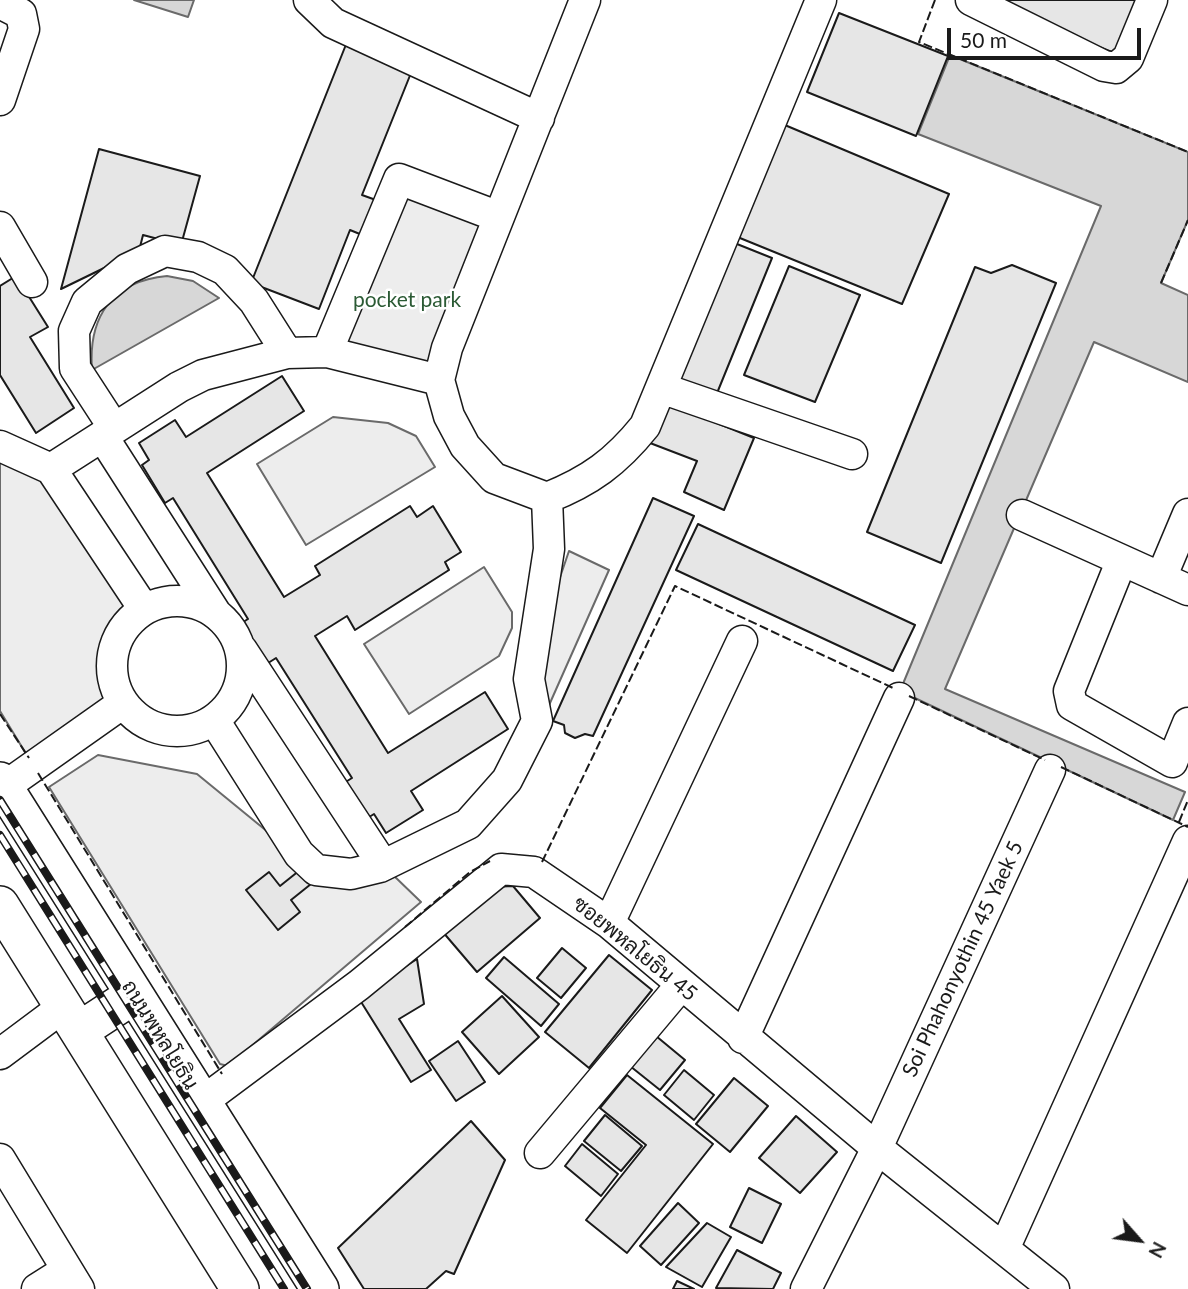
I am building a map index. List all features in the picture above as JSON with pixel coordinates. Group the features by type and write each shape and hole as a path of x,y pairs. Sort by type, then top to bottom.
{"main road":[{"name":"ถนนพหลโยธิน","path":"2,784 320,1289"},
{"path":"0,905 240,1289"},
{"path":"71,1019 134,995"}],"street":[{"path":"309,0 333,23 539,118"},
{"path":"585,0 447,348 439,380 449,416 465,446 494,478 547,498 588,479 621,456 645,426 821,0"},
{"path":"971,0 1104,66 1115,68 1128,58 1152,0"},
{"path":"0,3 21,14 24,29 0,100"},
{"path":"327,352 399,179 499,218"},
{"path":"0,227 32,282"},
{"path":"215,612 108,432 75,368 74,331 88,302 127,269 165,251 198,257 225,270 254,301 287,354"},
{"path":"51,470 108,432 204,375 287,354 327,352 439,380"},
{"path":"662,387 852,454"},
{"path":"0,446 51,470 144,609"},
{"path":"214,720 299,854 316,870 351,874 383,865 468,824 507,780 537,721 529,679 549,549 547,498"},
{"path":"1161,578 1188,514"},
{"path":"1022,515 1188,590"},
{"path":"1121,562 1069,691 1072,705 1180,766 1188,723"},
{"path":"242,650 243,670 239,690 228,707 214,720 198,728 165,730 149,725 123,703 112,675 115,645 122,631 144,609 173,600 195,602 215,612 228,622 242,650 383,865"},
{"path":"609,923 742,641"},
{"path":"743,1038 899,698"},
{"path":"2,784 123,703"},
{"name":"Soi Phahonyothin 45 Yaek 5","path":"806,1289 877,1148 1050,770"},
{"path":"1004,1249 1188,841"},
{"name":"ซอยพหลโยธิน 45","path":"202,1102 359,985 501,869 534,872 609,923 743,1038 1054,1289"},
{"path":"540,1153 681,985"},
{"path":"0,1054 71,1019"},
{"path":"0,1159 73,1279 37,1289"}],"shaded area":[{"path":"134,0 194,0 188,17"},
{"path":"950,55 1188,152 1188,220 1161,283 1188,295 1188,382 1094,342 945,689 1185,792 1173,820 900,691 1101,206 918,134"},
{"name":"pocket park","path":"399,179 499,217 439,380 327,352"},
{"path":"167,276 193,281 219,298 92,370 94,334 107,305 132,285"},
{"path":"333,417 388,423 416,436 435,467 306,545 257,464"},
{"path":"0,455 51,475 135,623 119,657 110,696 39,775 0,711"},
{"path":"569,551 609,570 546,712 542,673 545,621"},
{"path":"484,567 512,612 512,628 499,656 409,714 364,644"},
{"path":"98,755 197,774 274,837 312,881 392,874 421,902 228,1066 220,1064 49,787"}],"building":[{"path":"977,0 1148,0 1125,57"},
{"path":"839,13 948,56 916,136 807,92"},
{"path":"347,42 413,68 362,195 387,204 372,239 350,230 319,309 251,283"},
{"path":"780,123 949,194 902,304 735,236"},
{"path":"99,149 200,176 181,245 143,235 139,251 61,289"},
{"path":"732,242 772,258 713,403 673,387"},
{"path":"1012,265 1056,283 941,563 867,532 975,267 991,273"},
{"path":"789,266 860,295 815,402 744,375"},
{"path":"16,276 48,327 30,337 74,408 36,433 0,375 0,286"},
{"path":"282,376 304,411 207,473 284,597 320,575 315,566 410,506 417,517 433,506 461,552 445,562 449,570 355,630 347,616 315,636 388,753 485,692 508,729 411,791 423,810 386,833 374,814 366,819 344,783 352,778 276,658 265,665 240,624 248,619 173,498 165,503 142,465 149,460 139,443 175,420 186,437"},
{"path":"667,403 754,438 724,510 684,492 697,461 650,443"},
{"path":"653,498 694,516 593,736 585,734 575,738 565,733 564,725 553,721"},
{"path":"698,524 915,625 893,671 676,570"},
{"path":"300,870 311,884 291,900 300,912 278,930 246,890 269,872 280,886"},
{"path":"513,886 540,918 477,972 442,931 492,887"},
{"path":"562,948 586,968 561,998 537,978"},
{"path":"609,955 652,990 589,1068 545,1032"},
{"path":"504,957 559,1004 541,1026 486,978"},
{"path":"417,959 424,1004 399,1019 431,1070 411,1082 358,997"},
{"path":"502,996 539,1037 499,1074 462,1032"},
{"path":"656,1036 685,1060 660,1090 630,1066"},
{"path":"458,1041 485,1082 456,1101 429,1061"},
{"path":"684,1070 714,1095 694,1120 664,1095"},
{"path":"627,1075 713,1144 627,1253 586,1220 646,1145 600,1108"},
{"path":"734,1078 768,1106 730,1152 696,1124"},
{"path":"605,1115 642,1146 621,1171 584,1141"},
{"path":"796,1116 837,1152 800,1193 759,1158"},
{"path":"471,1121 505,1160 454,1274 446,1271 426,1289 364,1289 338,1248"},
{"path":"582,1144 618,1174 601,1196 565,1166"},
{"path":"749,1188 781,1204 762,1243 730,1227"},
{"path":"678,1203 699,1223 661,1265 640,1246"},
{"path":"707,1223 731,1237 702,1287 666,1267"},
{"path":"737,1250 781,1273 773,1289 716,1288"},
{"path":"677,1281 694,1289 673,1289"}],"railway":[{"path":"0,800 307,1289"},
{"path":"0,835 284,1289"}],"fence":[{"path":"935,0 919,42 1188,152"},
{"path":"1161,283 1188,220"},
{"path":"542,862 675,586 893,688"},
{"path":"909,696 1045,760"},
{"path":"0,714 29,758"},
{"path":"1061,767 1188,827"},
{"path":"38,773 222,1074"},
{"path":"1179,822 1188,800"},
{"path":"405,927 470,872 490,861"}]}
